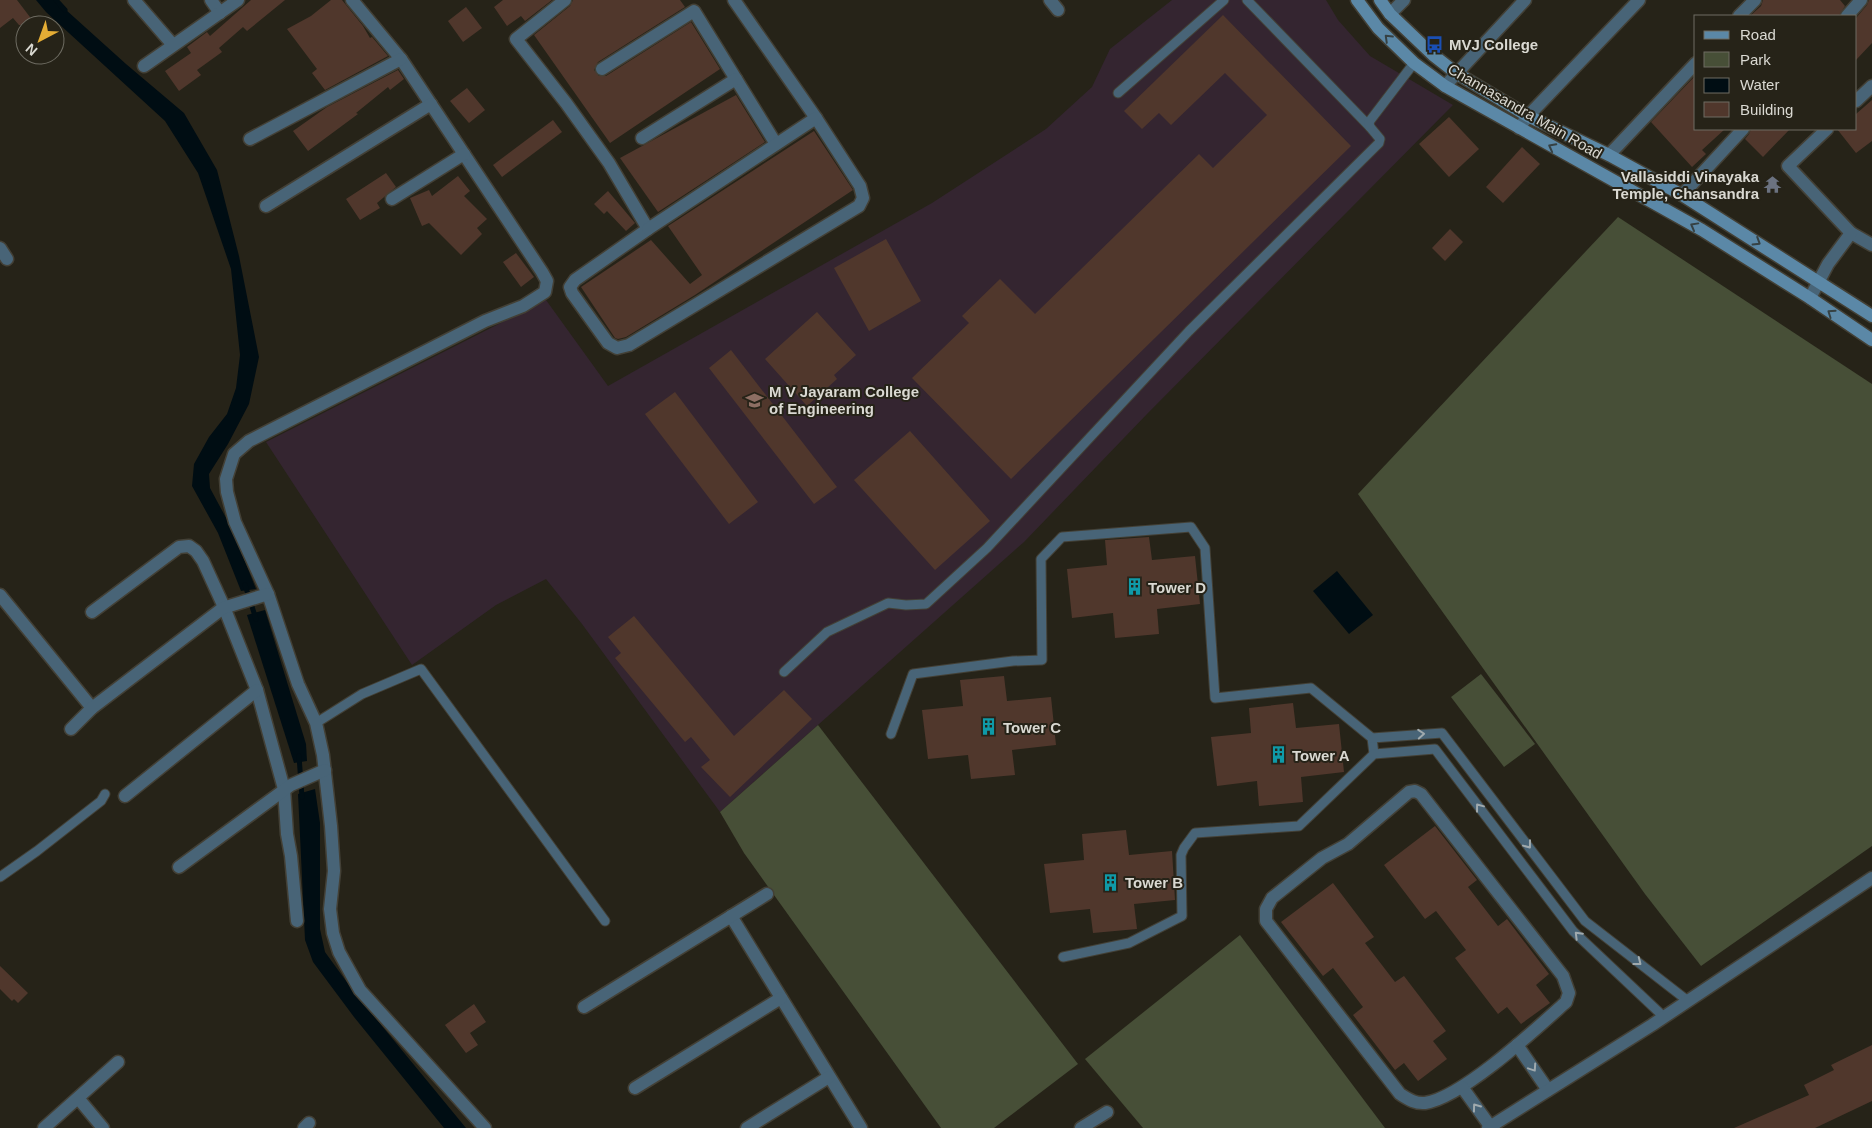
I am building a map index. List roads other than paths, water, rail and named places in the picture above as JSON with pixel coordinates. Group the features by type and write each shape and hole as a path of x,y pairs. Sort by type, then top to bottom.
{"main road":[{"name":"Channasandra Main Road","path":"1357,0 1378,28 1414,63 1445,86 1702,230 1810,298 1872,340"},
{"name":"Channasandra Main Road","path":"1380,0 1390,14 1433,55 1456,73 1528,116 1609,155 1682,195 1820,281 1872,316"}],"street":[{"path":"134,0 173,46"},
{"path":"211,0 220,13"},
{"path":"144,66 238,0"},
{"path":"352,0 401,58 542,272 547,281 545,292 523,306 485,321 249,441 234,454 226,479 228,498 235,522 298,684 316,723 325,770 334,871 330,908 333,933 339,952 360,990 485,1128"},
{"path":"565,0 516,39 566,103 609,163 648,229"},
{"path":"734,0 816,118 860,186 863,198 859,206 629,345 618,348 608,343 572,293 570,287 575,280 648,229 816,118"},
{"path":"1390,14 1404,0"},
{"path":"1445,86 1524,0"},
{"path":"1519,128 1528,116 1639,0"},
{"path":"1740,15 1754,0"},
{"path":"1847,15 1859,1"},
{"path":"602,69 694,11 776,144"},
{"path":"250,139 401,58"},
{"path":"1609,155 1694,65"},
{"path":"642,138 736,79"},
{"path":"1857,100 1872,86"},
{"path":"266,206 431,104"},
{"path":"1682,195 1742,130"},
{"path":"1826,130 1788,166 1850,233 1872,244"},
{"path":"392,199 464,154"},
{"path":"1810,298 1828,264 1850,233"},
{"path":"0,248 8,259"},
{"path":"92,612 180,547 189,546 196,551 203,561 224,607 257,690 284,790 297,921"},
{"path":"0,596 92,708"},
{"path":"72,729 92,708 224,607 264,596"},
{"path":"125,796 257,690"},
{"path":"179,867 295,782 325,770"},
{"path":"1415,791 1422,794 1563,976 1569,993 1566,1002 1517,1045 1462,1087 1424,1103 1416,1103 1400,1094 1266,922 1266,909 1272,898 1322,858 1348,844 1409,792 1415,791"},
{"path":"1462,1087 1489,1127 1664,1017 1872,878"},
{"path":"584,1007 767,894"},
{"path":"730,916 861,1128"},
{"path":"635,1088 781,998"},
{"path":"1517,1045 1548,1090"},
{"path":"44,1128 118,1062"},
{"path":"747,1128 830,1077"},
{"path":"78,1098 103,1128"},
{"path":"1081,1128 1107,1112"}],"lane":[{"path":"1118,92 1224,0"},
{"path":"784,672 827,632 888,603 906,605 926,604 933,598 987,548 1189,331 1379,144 1380,139 1370,127 1247,0"},
{"path":"1370,127 1369,122 1414,63"},
{"path":"891,734 913,674 1013,660 1042,660 1041,559 1062,537 1191,527 1205,548 1215,698 1311,688 1372,738 1442,733 1585,921 1688,1001"},
{"path":"316,723 362,694 421,669 605,921"},
{"path":"1372,738 1374,754"},
{"path":"1063,958 1129,943 1182,916 1181,855 1195,833 1299,826 1374,754 1435,749 1574,931 1664,1017"},
{"path":"0,877 38,851 101,801 105,794"}],"water":[{"path":"36,0 55,0 184,113 217,170 239,256 259,357 249,404 228,444 209,474 210,488 232,529 256,589 241,591 218,533 192,486 194,464 209,437 227,414 236,388 240,355 231,269 198,173 165,121 65,29 65,15 49,15"},
{"path":"1337,571 1373,615 1349,634 1313,591"},
{"path":"265,610 306,744 307,761 294,763 247,615"},
{"path":"315,789 320,823 320,929 325,952 354,992 466,1128 444,1128 354,1017 313,962 305,940 298,794"}],"waterway":[{"path":"56,0 65,10"},
{"path":"245,585 256,619"},
{"path":"299,756 302,797"}],"place":[{"name":"MVJ College","path":"1435,44"},
{"name":"Vallasiddi Vinayaka Temple, Chansandra","path":"1773,185"},
{"name":"M V Jayaram College of Engineering","path":"755,400"},
{"name":"Tower D","path":"1134,587"},
{"name":"Tower C","path":"989,727"},
{"name":"Tower A","path":"1278,755"},
{"name":"Tower B","path":"1111,882"}]}
